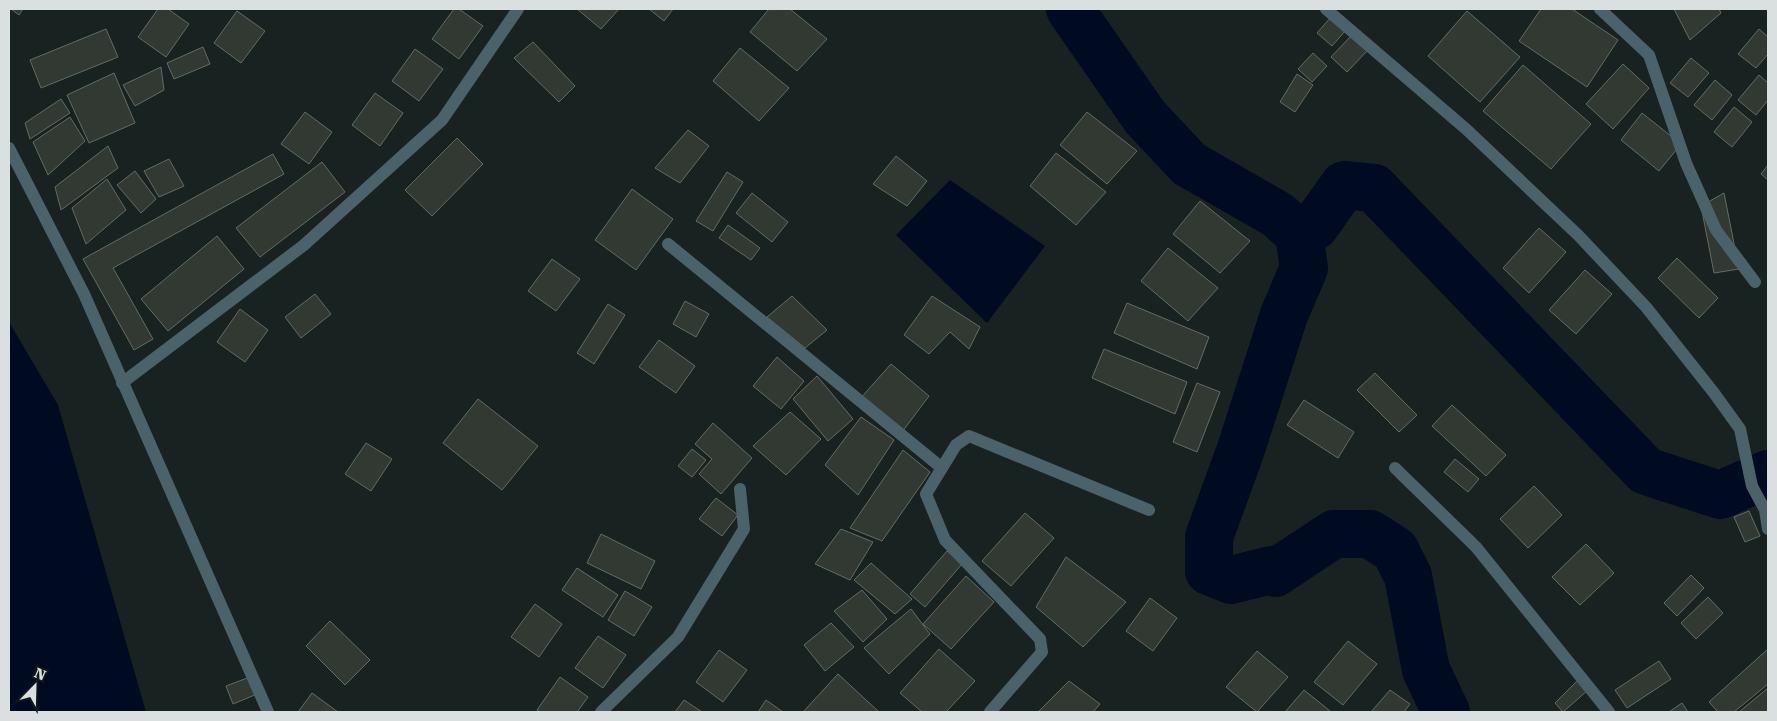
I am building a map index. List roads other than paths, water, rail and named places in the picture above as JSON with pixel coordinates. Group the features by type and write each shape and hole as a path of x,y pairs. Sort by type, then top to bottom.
{"street":[{"path":"122,383 304,245 442,120 518,9"},
{"path":"1326,9 1466,129 1578,235 1639,300 1695,368 1740,429 1752,486 1765,510 1768,529"},
{"path":"1600,9 1648,55 1686,163 1716,230 1755,282"},
{"path":"9,148 84,294 268,712"},
{"path":"668,244 942,468"},
{"path":"990,712 1042,652 1040,639 945,540 926,494 956,445 969,436 1149,510"},
{"path":"1395,468 1476,547 1609,712"},
{"path":"601,712 678,637 744,529 740,489"}],"water":[{"path":"950,180 1045,246 987,323 896,235"},
{"path":"9,322 58,405 146,712 9,712"}],"waterway":[{"path":"1070,9 1145,117 1189,164 1278,215 1299,234 1304,268 1284,315 1241,449 1209,537 1209,571 1231,580 1271,570 1275,573 1334,534 1370,534 1395,550 1408,576 1426,670 1446,712"},
{"path":"1299,234 1315,226 1344,185 1374,188 1646,471 1720,495 1768,474"}]}
